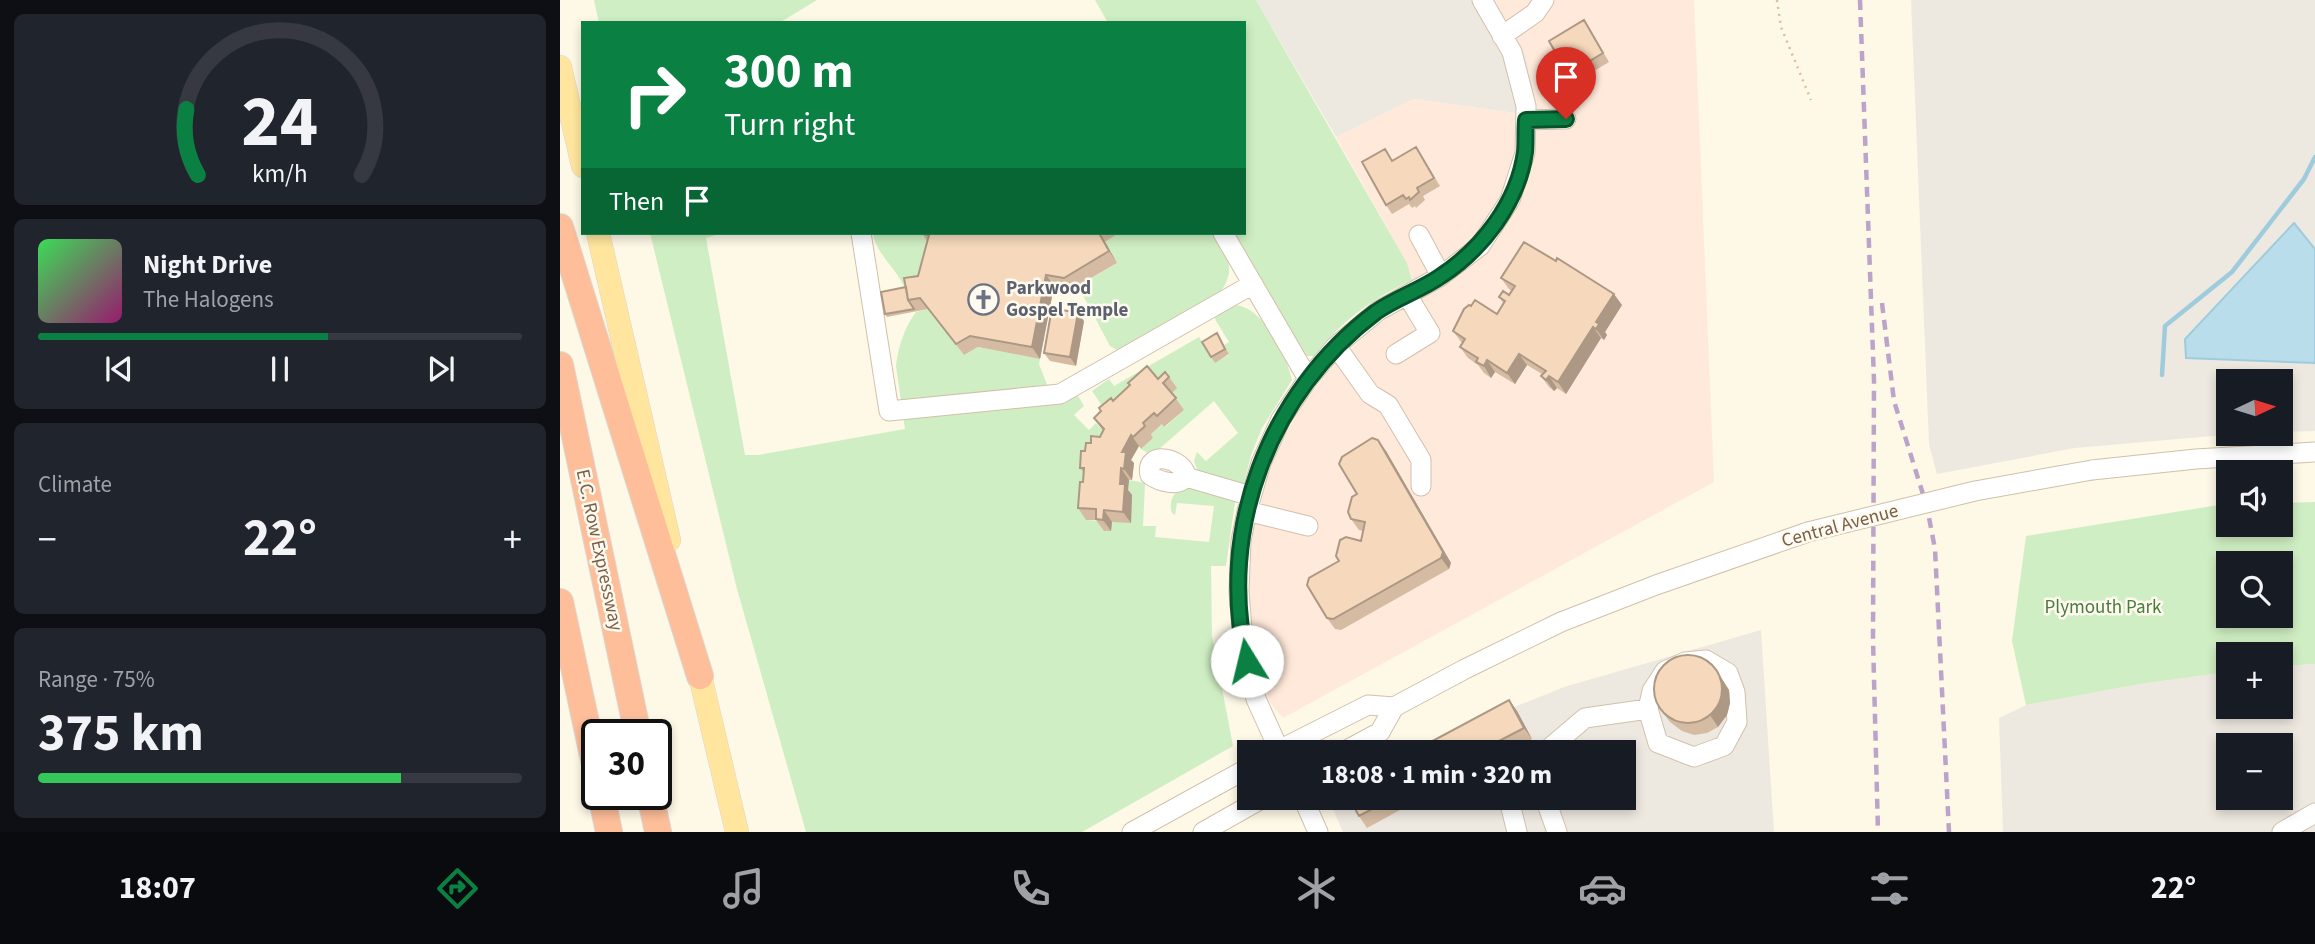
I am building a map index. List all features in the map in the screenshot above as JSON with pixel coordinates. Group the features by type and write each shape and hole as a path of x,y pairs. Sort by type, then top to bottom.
{"highway":[{"path":"560,227 700,676"},
{"name":"E.C. Row Expressway","path":"560,365 635,719"},
{"path":"560,602 585,719"},
{"path":"604,810 609,832"},
{"path":"653,810 658,832"}],"main road":[{"path":"560,67 581,157"},
{"path":"598,235 737,832"}],"street":[{"path":"1273,740 1256,699 1243,642 1239,592 1241,541 1249,503 1261,463 1281,419 1308,379 1336,346 1378,311 1441,276 1480,246 1510,200 1525,153 1526,106 1512,52 1482,0"},
{"path":"1502,36 1535,13 1544,0"},
{"path":"1526,120 1566,119"},
{"path":"861,235 889,411 1060,394 1253,284"},
{"path":"1224,235 1308,379"},
{"path":"1419,235 1441,276"},
{"path":"1396,354 1430,333 1407,295"},
{"path":"1336,346 1370,394 1388,405 1395,416 1421,460 1421,486"},
{"name":"Central Avenue","path":"1301,740 1368,705 1394,707 1561,622 1656,585 1808,532 1975,491 2092,470 2196,459 2315,452"},
{"path":"1186,477 1308,526"},
{"path":"1706,660 1728,673 1735,692 1737,722 1724,746 1694,757 1658,743 1647,709 1652,691 1665,671 1685,662 1706,660"},
{"name":"Central Avenue","path":"1365,740 1380,732 1394,707"},
{"path":"1559,740 1585,718 1647,709"},
{"path":"1132,832 1237,774"},
{"path":"1203,832 1242,810"},
{"path":"1308,810 1318,832"},
{"path":"1511,810 1517,832"},
{"path":"1549,810 1557,832"},
{"path":"2282,832 2315,813"}],"path":[{"path":"1777,0 1781,27 1811,100"}],"shaded area":[{"path":"1256,0 1493,0 1525,54 1536,116 1413,99 1336,137"},
{"path":"1493,0 1694,0 1714,482 1283,718 1270,703 1257,663 1248,621 1248,560 1259,500 1278,447 1302,406 1328,372 1376,325 1419,300 1407,263 1336,137 1412,99 1536,116 1525,54"},
{"path":"1911,0 2315,0 2315,431 2293,432 2293,369 2216,369 2216,436 2075,448 1937,474 1929,445"},
{"path":"1761,630 1774,832 1343,832 1333,810 1636,810 1636,740 1440,740 1564,687"},
{"path":"2315,664 2315,832 2003,832 1999,718 2026,705 2140,684 2216,674 2216,719 2293,719 2293,665"}],"green space":[{"path":"594,0 817,0 782,21 599,21"},
{"path":"1095,0 1256,0 1407,263 1412,280 1358,312 1336,331 1314,356 1299,352 1231,235 1246,235 1246,21 1107,21"},
{"path":"650,235 716,235 706,238 745,455 905,429 897,359 912,318 916,312 928,309 964,355 978,347 1040,359 1039,364 1054,402 1078,396 1084,406 1074,415 1089,430 1096,423 1112,440 1086,520 1104,521 1111,531 1114,518 1126,495 1129,480 1145,483 1143,526 1156,526 1155,537 1209,542 1214,506 1177,503 1175,515 1171,509 1173,497 1184,485 1234,499 1226,566 1211,566 1212,636 1233,746 1082,832 806,832 737,589"},
{"path":"874,235 925,235 937,247 912,289 903,285"},
{"path":"1116,235 1215,235 1228,263 1228,277 1219,294 1123,350 1117,350 1110,346 1078,286 1117,263 1105,242"},
{"path":"1230,305 1242,306 1262,321 1278,344 1292,380 1262,428 1244,483 1237,485 1198,472 1194,461 1197,452 1206,461 1238,433 1214,401 1158,450 1148,453 1141,449 1153,438 1151,434 1162,424 1165,427 1184,410 1107,413 1092,391 1109,379 1114,386 1199,337 1215,362 1229,355 1224,345 1229,342 1214,314"},
{"name":"Plymouth Park","path":"2315,502 2315,664 2293,665 2293,642 2216,642 2216,674 2140,684 2026,705 2012,641 2026,536 2216,505 2216,537 2293,537 2293,503"}],"water":[{"path":"2294,223 2315,249 2315,363 2186,358 2185,339"}],"building":[{"path":"1584,20 1603,53 1568,74 1549,41"},
{"path":"1416,147 1434,178 1417,188 1419,192 1410,200 1403,195 1386,205 1362,162 1385,149 1392,161"},
{"name":"Parkwood Gospel Temple","path":"929,235 1100,235 1109,251 1064,278 1046,275 1032,347 970,336 956,344 920,298 908,300 904,278 918,276"},
{"path":"1524,242 1556,261 1557,258 1614,294 1596,322 1599,324 1596,329 1593,327 1558,382 1549,376 1546,380 1541,376 1546,371 1519,354 1507,373 1487,360 1484,366 1476,362 1478,358 1460,347 1465,339 1453,331 1464,309 1471,306 1475,300 1497,314 1505,301 1499,297 1503,291 1509,295 1515,286 1501,278"},
{"path":"906,287 908,300 914,309 885,314 881,292"},
{"path":"1052,308 1078,313 1070,357 1044,353"},
{"path":"1217,333 1225,349 1211,357 1202,342"},
{"path":"1147,366 1158,379 1165,372 1169,377 1163,383 1176,398 1157,416 1154,413 1133,437 1131,435 1122,452 1126,452 1120,484 1125,484 1123,512 1104,510 1103,520 1096,519 1096,509 1078,508 1084,468 1080,468 1081,451 1085,451 1086,443 1091,443 1091,436 1100,437 1104,429 1094,418 1101,411 1099,408 1111,398 1113,401"},
{"path":"1372,438 1378,440 1443,552 1441,558 1333,619 1327,618 1307,585 1309,578 1339,561 1336,556 1340,540 1346,537 1361,541 1365,522 1351,519 1348,512 1352,497 1357,494 1339,464 1342,457"},
{"path":"1688,655 1701,658 1712,665 1719,676 1722,689 1719,702 1712,713 1701,720 1688,723 1675,720 1664,713 1657,702 1654,689 1657,676 1664,665 1675,658"},
{"path":"1509,700 1524,728 1501,740 1434,740"},
{"path":"1356,810 1370,810 1359,816"}],"waterway":[{"path":"2162,375 2165,326 2232,272 2304,179 2315,157"}],"railway":[{"path":"1860,0 1874,381 1873,640 1878,832"},
{"path":"1882,303 1894,401 1927,507 1935,549 1949,832"}],"place":[{"name":"Parkwood Gospel Temple","path":"983,299"}],"route":[{"path":"1247,661 1239,592 1241,541 1261,463 1281,419 1308,379 1336,346 1378,311 1441,276 1480,246 1510,200 1525,153 1526,120 1566,119"}]}
